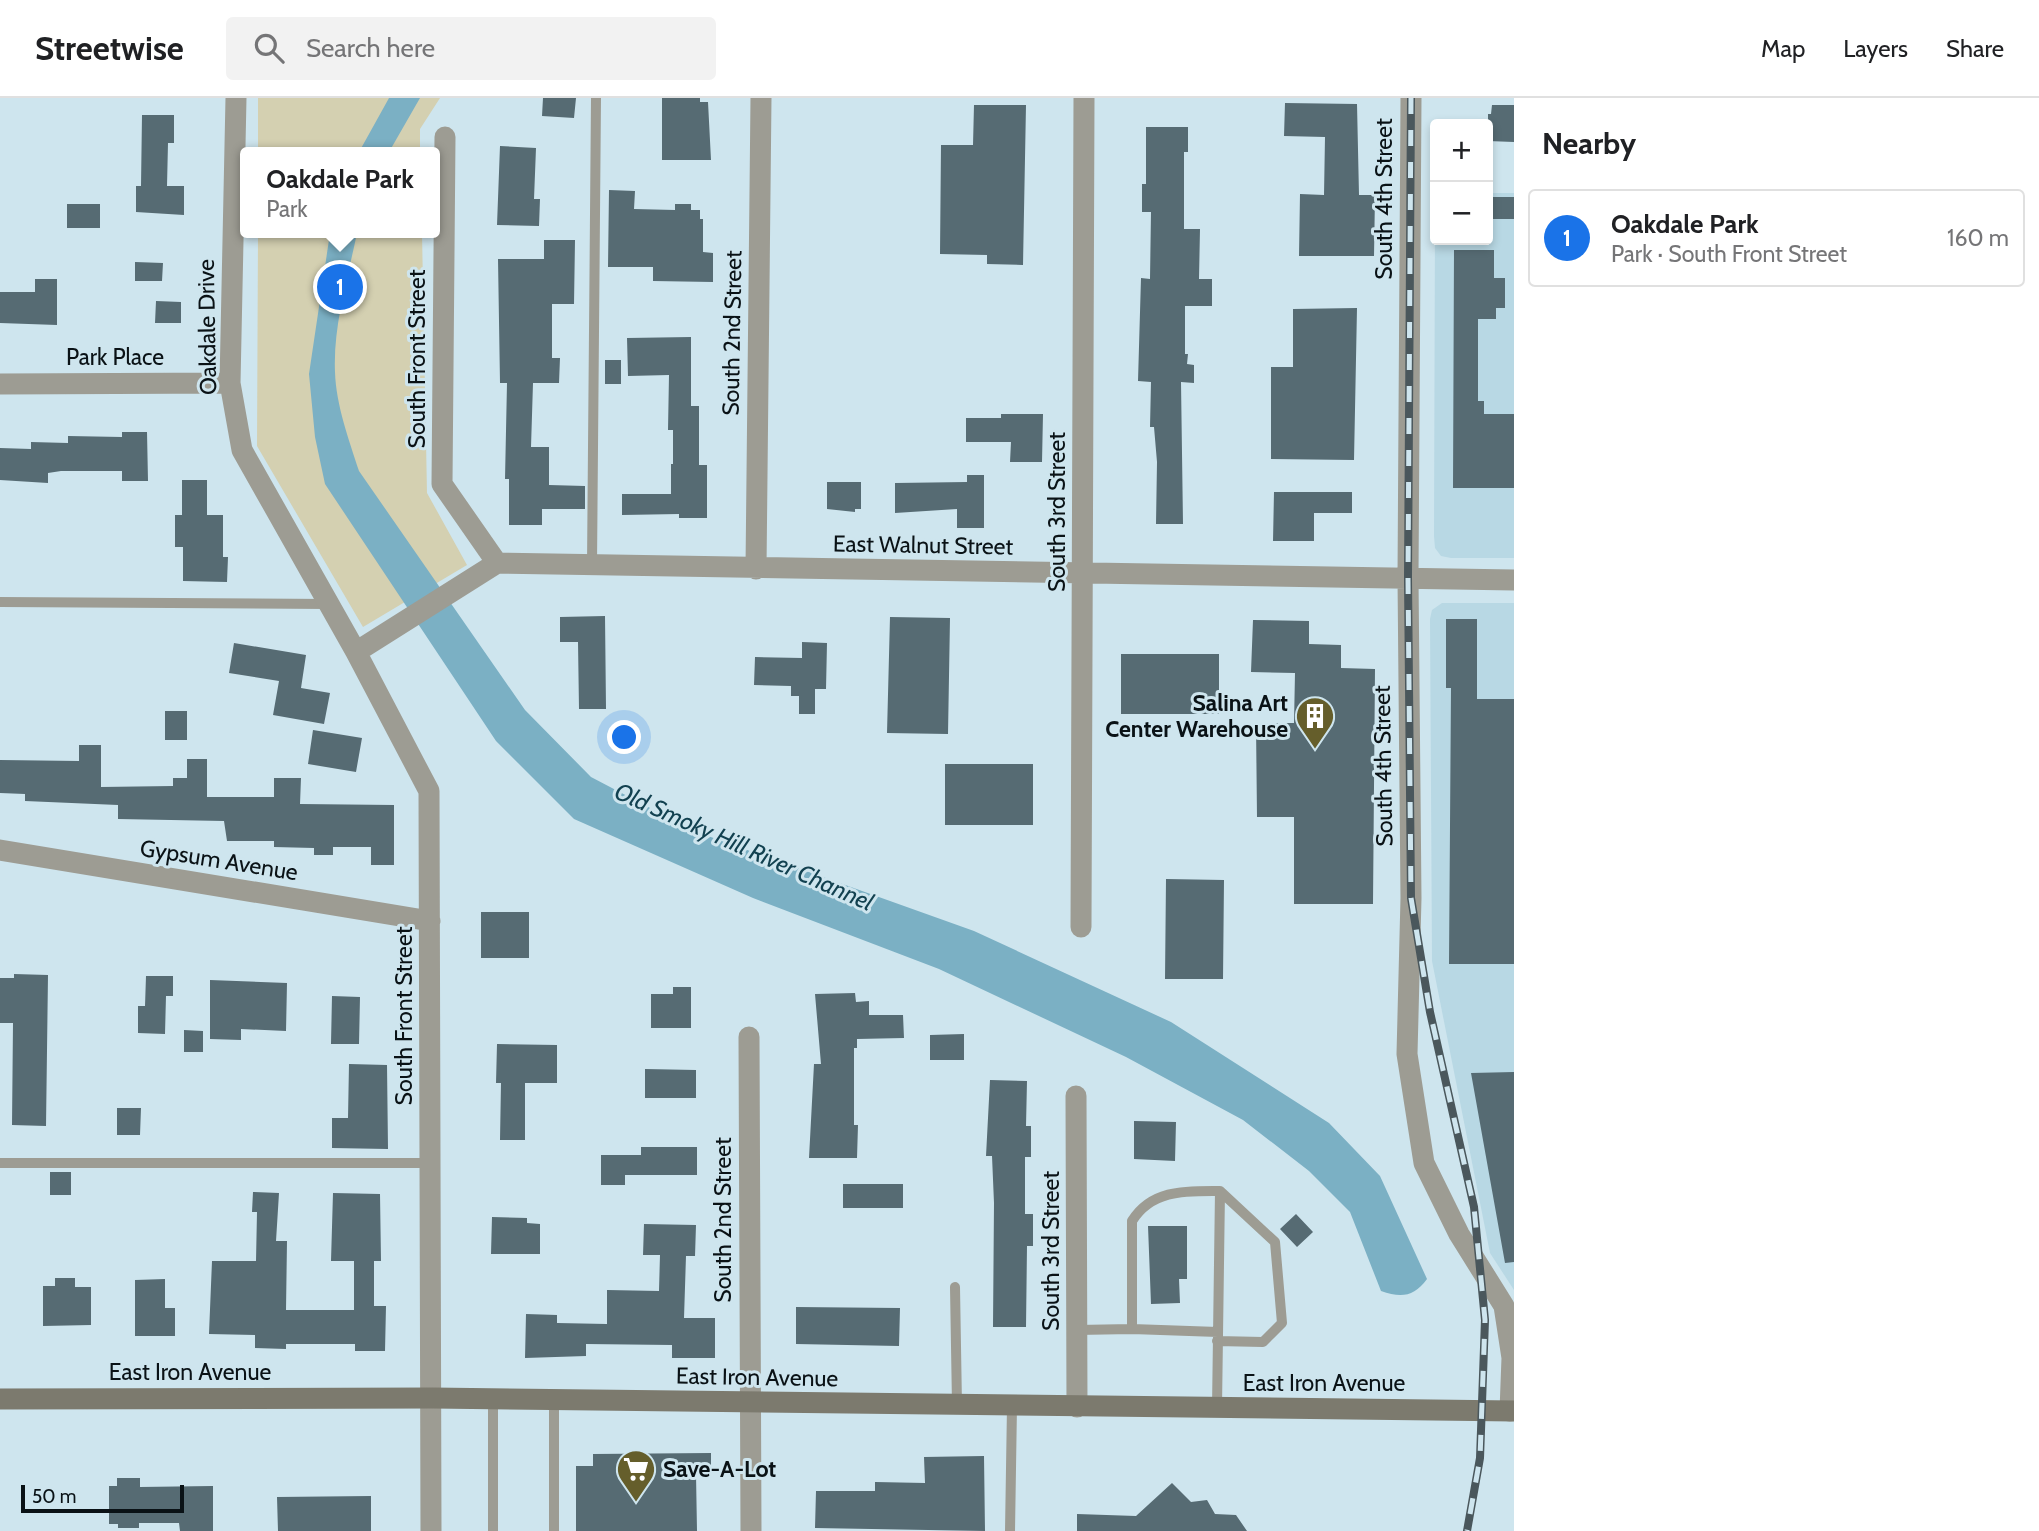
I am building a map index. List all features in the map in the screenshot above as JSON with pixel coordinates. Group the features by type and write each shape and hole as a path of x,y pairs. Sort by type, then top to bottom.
{"street":[{"name":"Oakdale Drive","path":"236,98 230,383 242,450 356,652"},
{"name":"South 2nd Street","path":"756,569 761,98"},
{"name":"South 3rd Street","path":"1081,927 1084,98"},
{"name":"South 4th Street","path":"1411,98 1408,578 1411,898 1407,1055 1424,1163 1459,1234 1504,1306 1512,1358 1512,1411"},
{"name":"South Front Street","path":"445,137 442,485 497,563"},
{"name":"Park Place","path":"0,384 230,383"},
{"name":"East Walnut Street","path":"497,563 1514,580"},
{"path":"356,652 497,563"},
{"name":"South Front Street","path":"356,652 429,790 433,1398 431,1531"},
{"name":"Gypsum Avenue","path":"0,850 430,921"},
{"name":"South 2nd Street","path":"748,1037 751,1531"},
{"name":"South 3rd Street","path":"1076,1096 1077,1407"},
{"name":"East Iron Avenue","path":"0,1399 433,1398 1512,1411"}],"lane":[{"path":"592,565 596,98"},
{"path":"0,602 329,604"},
{"path":"0,1163 431,1163"},
{"path":"1077,1330 1132,1329 1263,1342 1282,1324 1275,1242 1220,1191 1175,1190 1140,1208 1132,1221 1132,1329"},
{"path":"1217,1408 1220,1191"},
{"path":"955,1287 957,1405"},
{"path":"493,1531 494,1399"},
{"path":"554,1400 554,1531"},
{"path":"1010,1531 1012,1406"}],"shaded area":[{"path":"258,98 440,98 420,129 420,147 258,147"},
{"path":"389,98 420,98 392,147 362,147"},
{"path":"1493,193 1514,193 1514,558 1441,556 1435,548 1435,245 1493,245"},
{"path":"258,238 422,238 427,493 467,565 363,627 257,446"},
{"path":"329,238 356,238 339,319 335,372 340,410 359,471 525,710 591,777 694,831 974,931 1171,1022 1329,1123 1380,1176 1427,1279 1412,1293 1395,1295 1381,1291 1350,1212 1309,1171 1243,1120 1126,1057 939,969 753,898 574,819 496,741 325,484 315,437 309,374"},
{"path":"1442,603 1514,603 1514,1290 1490,1253 1432,961 1430,619 1432,610"}],"building":[{"path":"543,98 576,98 574,118 542,116"},
{"path":"662,98 700,98 700,102 708,102 711,160 662,160"},
{"path":"1285,103 1357,104 1359,195 1375,195 1374,256 1299,256 1300,194 1324,195 1325,137 1284,136"},
{"path":"974,105 1026,105 1023,265 987,264 987,255 940,254 941,145 973,145"},
{"path":"1492,105 1514,105 1514,142 1493,141 1493,119 1488,119 1488,114 1491,114"},
{"path":"142,115 174,115 174,143 168,143 167,186 184,186 184,215 136,212 136,186 141,186"},
{"path":"1146,127 1188,127 1188,152 1184,152 1184,229 1200,229 1199,279 1212,279 1212,306 1185,306 1185,354 1188,354 1187,364 1194,365 1194,383 1181,382 1183,524 1156,524 1157,462 1154,427 1150,427 1151,382 1138,381 1141,278 1150,279 1151,212 1142,212 1142,184 1146,184"},
{"path":"500,146 536,148 534,199 540,199 539,226 497,225"},
{"path":"609,190 635,191 634,209 675,210 675,204 691,204 691,210 700,210 700,219 703,219 703,252 713,253 713,282 653,281 653,267 608,267"},
{"path":"1493,197 1514,197 1514,219 1493,219"},
{"path":"67,204 100,204 100,228 67,228"},
{"path":"544,240 575,240 574,304 552,304 552,358 560,358 559,383 533,383 531,447 549,447 549,485 585,486 585,509 542,509 542,525 509,525 509,479 505,479 507,383 500,383 498,259 544,259"},
{"path":"1454,250 1494,250 1494,278 1505,278 1505,308 1496,308 1496,319 1478,319 1478,401 1484,401 1484,414 1514,414 1514,488 1453,488"},
{"path":"135,262 163,263 162,281 135,281"},
{"path":"35,279 57,279 57,325 0,323 0,292 35,292"},
{"path":"156,301 181,302 181,323 155,323"},
{"path":"1357,308 1354,460 1271,459 1271,367 1293,367 1293,309"},
{"path":"691,337 691,406 699,406 699,465 707,465 707,518 679,518 679,514 622,515 622,494 671,494 673,464 673,430 668,430 669,375 628,376 627,338"},
{"path":"605,360 621,360 621,384 605,384"},
{"path":"1001,414 1043,414 1042,462 1010,462 1011,442 966,442 966,418 1001,418"},
{"path":"122,432 147,432 148,481 122,481 122,471 48,473 48,483 0,480 0,448 31,449 31,442 68,443 68,436 122,437"},
{"path":"967,475 984,475 984,528 957,528 957,509 895,513 895,483 967,482"},
{"path":"182,480 207,480 207,515 223,515 223,557 228,557 227,582 183,581 183,547 175,547 175,515 182,515"},
{"path":"827,482 861,482 861,509 855,509 855,512 827,509"},
{"path":"1274,492 1352,492 1352,513 1314,513 1314,541 1273,541"},
{"path":"605,616 606,709 579,709 578,642 560,642 560,617"},
{"path":"890,617 950,618 948,734 887,733"},
{"path":"1446,619 1477,619 1477,699 1514,699 1514,964 1449,964 1451,688 1446,688"},
{"path":"1253,620 1309,621 1309,644 1341,645 1341,668 1375,669 1373,904 1294,904 1294,817 1257,817 1256,723 1294,723 1295,673 1251,672"},
{"path":"802,642 827,643 826,689 815,689 815,714 799,714 799,696 791,696 791,686 754,685 755,657 802,658"},
{"path":"234,643 306,655 301,688 330,693 324,724 273,715 279,681 229,673"},
{"path":"1121,654 1219,654 1219,714 1121,714"},
{"path":"165,711 187,711 187,740 165,740"},
{"path":"313,730 362,738 356,772 308,764"},
{"path":"79,745 101,745 101,787 173,786 173,778 187,778 187,759 207,759 207,797 274,797 274,778 301,778 300,804 394,805 394,865 371,865 371,847 333,847 333,855 314,855 314,848 274,847 274,841 227,841 224,821 118,819 118,805 25,801 25,794 0,793 0,760 79,761"},
{"path":"945,764 1033,764 1033,825 945,825"},
{"path":"1166,879 1224,880 1223,979 1165,979"},
{"path":"481,912 529,912 529,958 481,958"},
{"path":"14,974 48,975 46,1126 12,1125 13,1023 0,1023 0,978 14,978"},
{"path":"146,976 173,976 173,996 166,996 165,1034 138,1033 138,1006 145,1006"},
{"path":"210,980 287,983 286,1031 241,1029 241,1040 210,1039"},
{"path":"673,987 691,987 691,1028 651,1028 651,994 673,994"},
{"path":"855,993 856,1002 869,1001 869,1015 903,1015 904,1038 857,1039 857,1048 854,1048 854,1125 858,1125 857,1158 809,1158 814,1064 821,1064 815,994"},
{"path":"332,996 360,997 359,1044 331,1044"},
{"path":"184,1030 203,1031 203,1052 184,1052"},
{"path":"964,1034 964,1060 930,1060 930,1035"},
{"path":"497,1044 557,1045 557,1083 525,1083 525,1140 500,1140 501,1083 496,1083"},
{"path":"349,1064 387,1065 388,1149 332,1148 332,1118 348,1118"},
{"path":"645,1069 696,1070 696,1098 645,1098"},
{"path":"1514,1072 1514,1262 1505,1263 1471,1073"},
{"path":"990,1080 1027,1081 1026,1126 1031,1126 1031,1157 1025,1157 1025,1214 1033,1214 1033,1246 1027,1246 1026,1327 993,1327 994,1203 992,1156 986,1156"},
{"path":"117,1108 141,1108 140,1135 117,1135"},
{"path":"1134,1121 1176,1122 1175,1161 1134,1159"},
{"path":"641,1147 697,1147 697,1175 625,1175 625,1185 601,1185 601,1155 641,1155"},
{"path":"50,1172 71,1172 71,1195 50,1195"},
{"path":"843,1184 903,1184 903,1208 843,1208"},
{"path":"253,1192 279,1193 276,1241 287,1241 286,1310 354,1310 354,1261 331,1261 333,1193 380,1194 381,1261 374,1261 374,1306 386,1306 385,1351 355,1351 355,1344 286,1344 286,1349 255,1348 255,1335 209,1334 212,1261 256,1261 257,1212 252,1212"},
{"path":"1296,1214 1313,1232 1297,1247 1280,1229"},
{"path":"492,1217 527,1218 527,1223 540,1224 540,1254 491,1254"},
{"path":"644,1224 696,1225 695,1256 686,1256 684,1318 715,1318 715,1358 672,1358 672,1345 586,1344 586,1356 525,1358 526,1314 557,1315 557,1323 607,1324 607,1290 659,1291 660,1255 643,1255"},
{"path":"1148,1226 1187,1226 1187,1279 1179,1279 1180,1303 1151,1304"},
{"path":"55,1278 75,1278 75,1287 91,1287 91,1325 43,1326 43,1286 55,1286"},
{"path":"165,1279 165,1308 175,1308 175,1336 135,1336 135,1280"},
{"path":"796,1307 900,1308 899,1346 796,1344"},
{"name":"Save-A-Lot","path":"711,1453 711,1474 696,1474 697,1531 576,1531 576,1466 593,1466 593,1454"},
{"path":"984,1456 985,1531 815,1528 816,1491 875,1491 875,1482 925,1483 924,1457"},
{"path":"117,1478 140,1478 140,1487 213,1486 213,1531 180,1531 179,1523 139,1523 139,1528 118,1528 118,1524 109,1524 109,1486 117,1486"},
{"path":"1172,1483 1191,1502 1207,1500 1215,1514 1236,1515 1247,1531 1077,1531 1077,1514 1136,1516"},
{"path":"371,1496 371,1531 278,1531 277,1497"}],"railway":[{"path":"1411,98 1408,578 1411,898 1430,1012 1474,1207 1485,1320 1480,1458 1467,1531"}],"place":[{"name":"Oakdale Park","path":"340,287"},
{"name":"Salina Art Center Warehouse","path":"1315,750"},
{"name":"Save-A-Lot","path":"636,1503"}],"water label":[{"name":"Old Smoky Hill River Channel","path":"744,847"}]}
